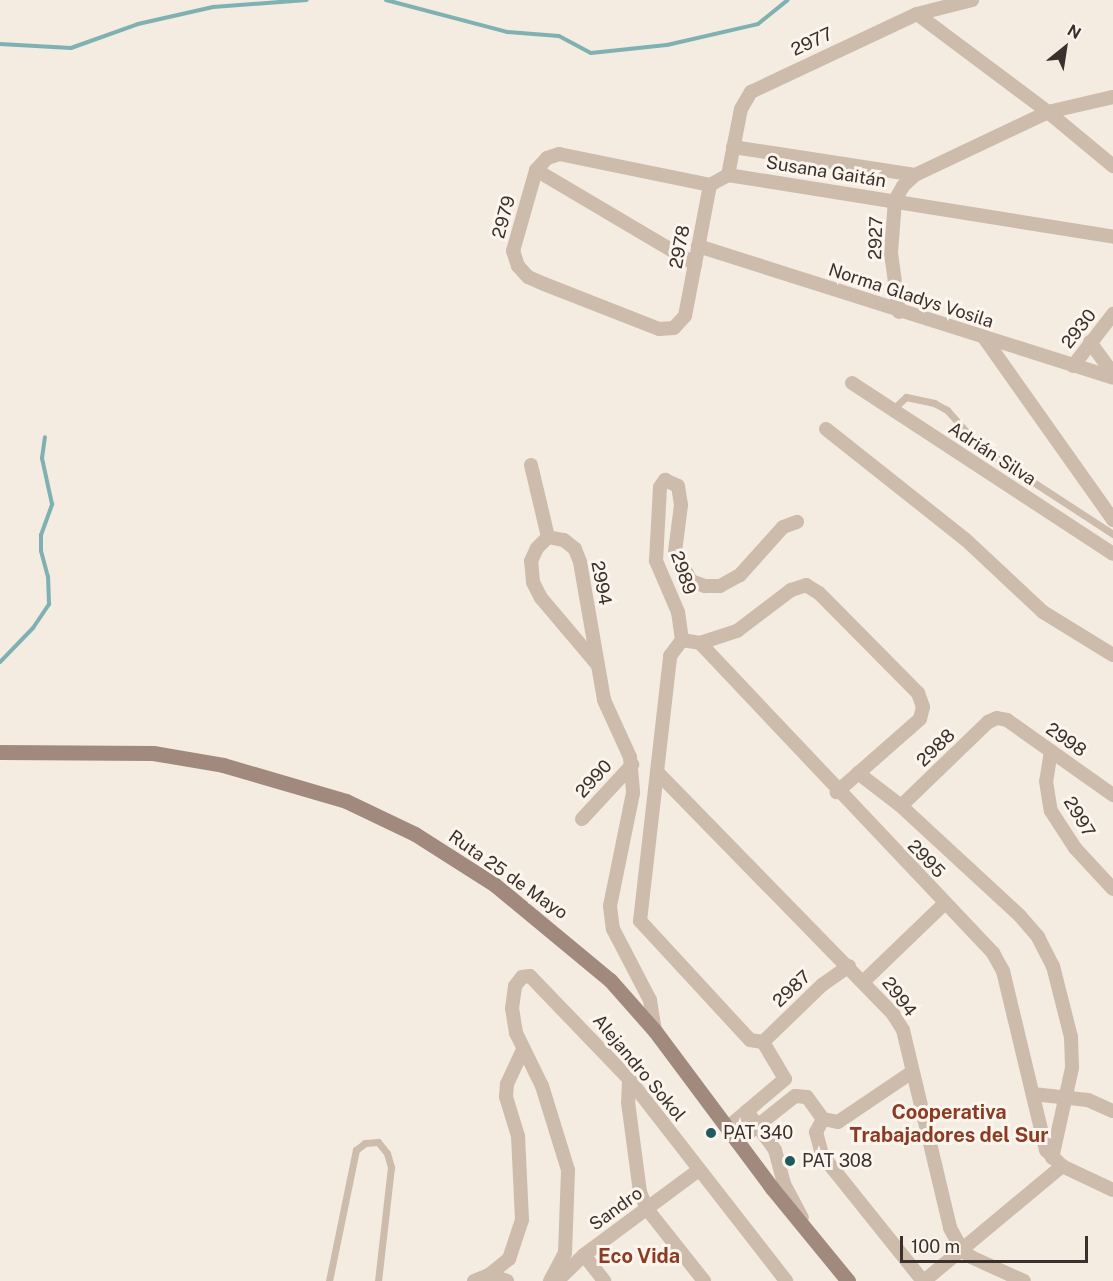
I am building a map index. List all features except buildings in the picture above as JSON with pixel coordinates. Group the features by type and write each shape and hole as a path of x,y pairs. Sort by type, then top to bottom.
{"main road":[{"name":"Ruta 25 de Mayo","path":"0,752 153,753 266,776 346,801 415,834 495,885 584,956 655,1031 737,1142 848,1281"}],"street":[{"name":"2977","path":"728,175 744,100 751,92 917,14 950,2 972,0"},
{"path":"917,14 1048,112 1113,166"},
{"path":"896,200 915,175 1048,112 1113,97"},
{"name":"Susana Gaitán","path":"733,147 915,175"},
{"path":"695,264 538,167 559,154 710,185 728,175"},
{"name":"2979","path":"538,167 513,251 528,278 659,329 674,328"},
{"name":"Susana Gaitán","path":"728,175 896,200 1113,237"},
{"name":"2978","path":"674,328 685,316 710,185"},
{"name":"2927","path":"896,200 891,254 899,312"},
{"name":"Norma Gladys Vosila","path":"698,246 985,339 1113,376"},
{"name":"2930","path":"1073,366 1113,314"},
{"path":"985,339 1113,520"},
{"path":"1090,342 1113,376"},
{"name":"Adrián Silva","path":"852,383 1113,554"},
{"path":"826,429 964,539 1043,612 1113,656"},
{"path":"531,465 548,537"},
{"name":"2989","path":"682,640 678,612 656,561 660,488 665,480 678,486 681,495 675,552 681,567 691,580 720,586 740,575 783,527 796,522"},
{"name":"2994","path":"596,663 541,598 533,582 531,561 537,548 548,537 564,540 574,549 580,562 604,700 631,761"},
{"path":"664,580 667,571 681,567"},
{"path":"727,1128 785,1079 763,1042 750,1040 640,921 670,657 682,640 700,643 737,631 791,590 806,585 819,593 918,693 923,707 920,719 837,792"},
{"name":"2995","path":"700,643 837,792 993,953 1003,971 1046,1150 1057,1162"},
{"name":"2998","path":"997,718 1007,720 1113,795"},
{"name":"2988","path":"901,806 988,722 997,718"},
{"name":"2997","path":"1050,751 1046,781 1051,811 1075,849 1113,889"},
{"path":"631,761 633,793 610,906 613,929 650,1000 655,1031"},
{"name":"2990","path":"582,819 631,761"},
{"name":"2994","path":"658,773 864,981 903,1030 950,1228 962,1250"},
{"name":"2995","path":"858,773 901,806 996,892 1038,937 1053,966 1071,1037 1072,1068 1057,1162"},
{"path":"864,981 944,904"},
{"name":"2987","path":"763,1042 822,986 849,966"},
{"name":"Alejandro Sokol","path":"522,1052 512,1008 515,986 522,976 531,976 629,1079 786,1281"},
{"path":"474,1281 489,1275 509,1259 522,1220 518,1136 506,1097 507,1084 522,1052"},
{"path":"522,1052 542,1086 568,1170 565,1253 550,1281"},
{"path":"737,1142 786,1101 801,1096 807,1097 824,1119 838,1122 852,1115 912,1072"},
{"path":"629,1079 628,1102 640,1192 647,1209 704,1281"},
{"path":"1033,1094 1089,1100 1113,1112"},
{"path":"747,1111 775,1150 784,1184 809,1233"},
{"path":"824,1119 816,1131 822,1155 923,1281 962,1250 1057,1162 1113,1190"},
{"name":"Sandro","path":"557,1281 584,1255 699,1170"},
{"path":"962,1250 1024,1281"},
{"path":"584,1255 604,1281"},
{"path":"489,1275 507,1281"}],"lane":[{"path":"892,410 906,397 934,403 947,410 981,448 1113,534"},
{"path":"329,1281 356,1150 365,1143 378,1142 387,1153 391,1167 378,1281"}],"waterway":[{"path":"0,44 71,48 138,24 213,7 307,0"},
{"path":"386,0 507,32 559,36 591,53 667,45 758,24 788,0"},
{"path":"0,662 33,628 49,604 48,577 41,551 41,535 52,504 42,458 45,437"}],"place":[{"name":"PAT 340","path":"711,1133"},
{"name":"PAT 308","path":"790,1161"}],"district":[{"name":"Cooperativa Trabajadores del Sur","path":"949,1124"},
{"name":"Eco Vida","path":"639,1256"}]}
